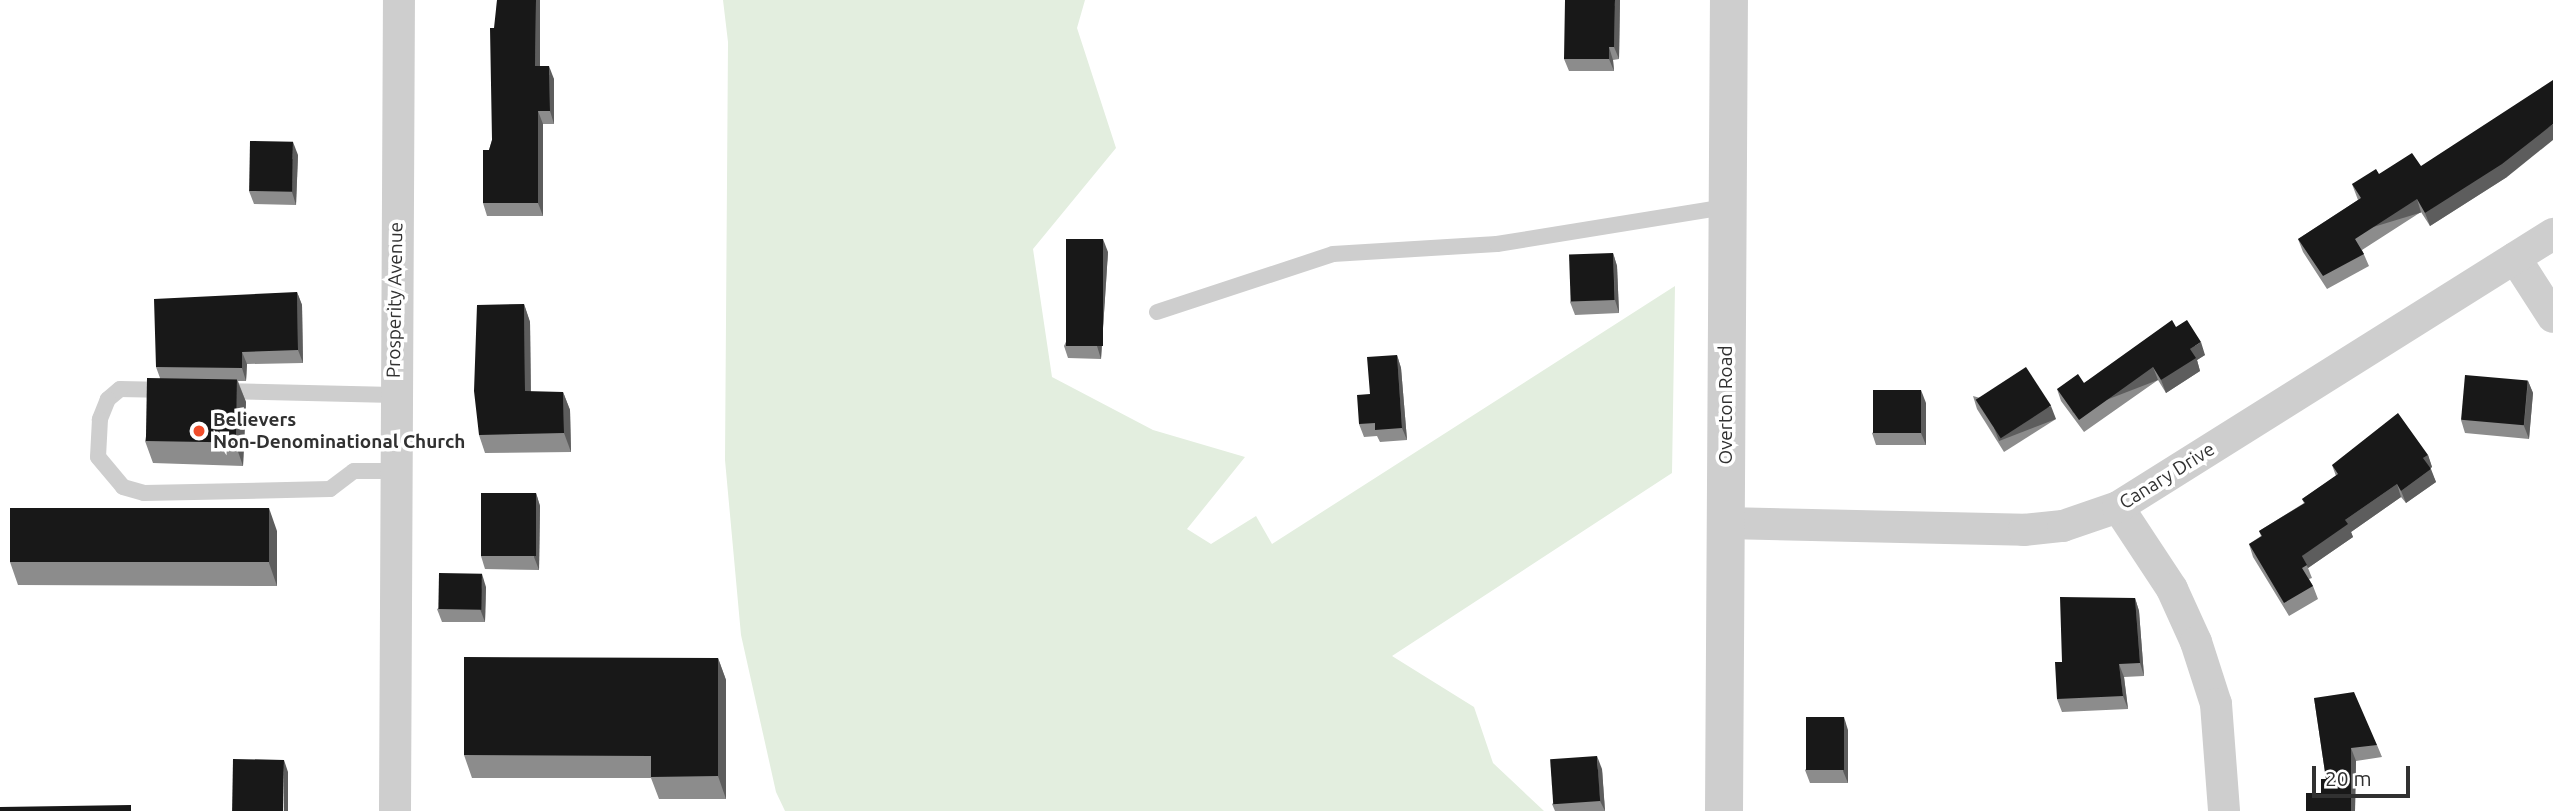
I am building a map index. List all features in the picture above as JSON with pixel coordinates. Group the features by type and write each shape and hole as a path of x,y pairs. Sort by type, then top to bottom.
{"street":[{"name":"Prosperity Avenue","path":"395,811 394,395 399,0"},
{"name":"Overton Road","path":"1724,811 1729,0"},
{"name":"Canary Drive","path":"1725,523 2024,530 2063,526 2118,507 2553,234"},
{"path":"2515,258 2553,317"},
{"path":"2118,507 2172,589 2196,642 2216,704 2224,811"}],"lane":[{"path":"1157,313 1333,254 1497,244 1726,207"},
{"path":"394,395 120,389 108,399 100,419 98,457 123,487 145,493 330,489 354,471 394,471"}],"green space":[{"path":"723,0 1085,0 1077,28 1116,148 1033,249 1052,377 1153,430 1245,457 1187,529 1211,544 1256,516 1272,544 1675,286 1672,473 1392,656 1474,707 1493,763 1544,811 785,811 776,792 741,635 725,460 728,42"}],"building":[{"path":"497,0 536,0 535,66 549,66 550,111 538,111 538,203 483,203 483,150 489,150 492,140 490,28 494,28"},
{"path":"1565,0 1615,0 1614,47 1609,47 1609,59 1564,59"},
{"path":"2553,80 2553,124 2502,164 2425,213 2417,199 2355,239 2364,254 2323,276 2298,239 2361,198 2352,184 2376,169 2379,174 2412,153 2421,166"},
{"path":"250,141 293,142 292,192 249,191"},
{"path":"1066,239 1103,239 1103,346 1066,346"},
{"path":"1613,253 1615,300 1571,302 1569,255"},
{"path":"297,292 298,350 242,352 242,368 156,367 154,299"},
{"path":"524,304 525,391 563,392 564,433 479,435 474,391 477,305"},
{"path":"2172,320 2176,327 2187,320 2201,342 2190,349 2196,358 2161,380 2153,367 2079,420 2057,389 2078,374 2084,383"},
{"path":"1397,355 1402,428 1375,430 1375,423 1359,424 1357,395 1370,394 1367,357"},
{"path":"2026,367 2051,406 2001,438 1976,400"},
{"path":"2465,375 2528,380 2524,425 2461,420"},
{"name":"Believers Non-Denominational Church","path":"147,378 237,380 236,443 146,441"},
{"path":"1873,390 1921,390 1921,433 1873,433"},
{"path":"2398,413 2428,455 2423,458 2431,469 2401,491 2397,484 2345,520 2348,524 2302,556 2307,565 2302,568 2313,586 2284,603 2249,544 2262,536 2259,531 2305,503 2302,499 2338,474 2332,465"},
{"path":"481,493 536,493 536,556 481,556"},
{"path":"10,508 269,508 269,562 10,562"},
{"path":"439,573 482,574 481,610 438,609"},
{"path":"2060,597 2135,598 2140,663 2119,664 2123,696 2057,699 2055,662 2062,662"},
{"path":"464,657 718,658 718,776 651,777 651,756 464,755"},
{"path":"2354,692 2377,745 2351,748 2351,811 2306,811 2306,793 2321,793 2321,779 2326,779 2314,698"},
{"path":"1806,717 1844,717 1844,770 1806,770"},
{"path":"1597,756 1600,801 1553,804 1550,759"},
{"path":"233,759 284,760 283,811 232,811"},
{"path":"131,805 131,811 0,811 0,807"}],"place":[{"name":"Believers Non-Denominational Church","path":"199,431"}]}
